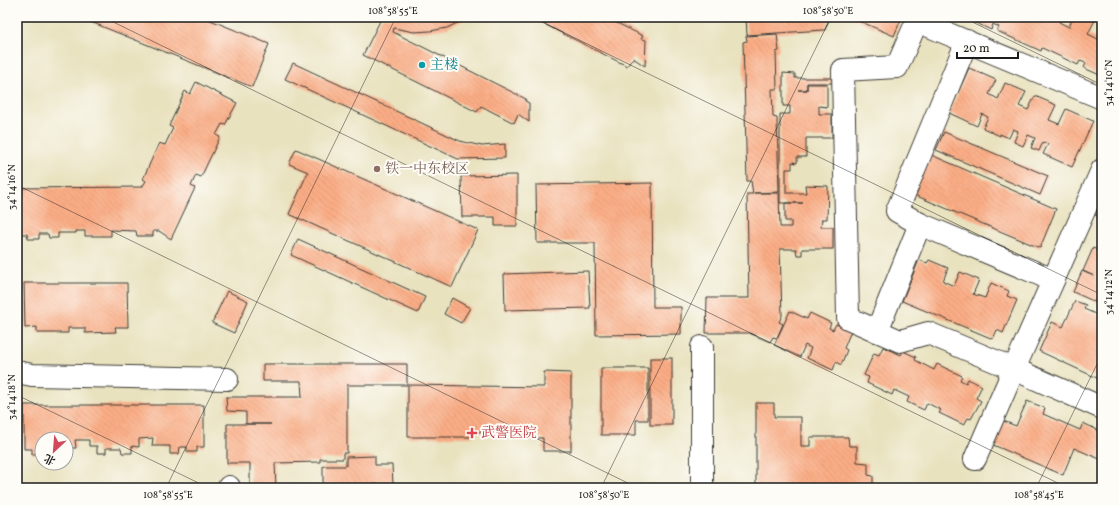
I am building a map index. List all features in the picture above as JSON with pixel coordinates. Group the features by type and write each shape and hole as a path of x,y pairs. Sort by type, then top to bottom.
{"street":[{"path":"1102,98 917,21 897,66 843,70 848,318 900,341 928,333 1102,408"},
{"path":"967,41 897,211 920,224 1053,280"},
{"path":"975,459 1102,170"},
{"path":"877,331 920,224"},
{"path":"702,347 702,488"},
{"path":"17,372 32,375 227,379"}],"building":[{"path":"93,17 203,17 269,44 252,87 91,22"},
{"name":"主楼","path":"382,17 469,17 447,28 414,32 394,28 393,32 526,99 525,101 529,103 529,122 518,114 514,123 481,106 477,112 363,55"},
{"path":"530,17 605,17 643,36 641,39 646,40 645,66 633,58 627,66"},
{"path":"746,17 830,17 825,30 747,35"},
{"path":"850,17 902,17 894,36"},
{"path":"963,17 1061,17 1059,22 1069,27 1073,17 1094,17 1096,18 1088,34 1098,39 1102,29 1102,76 1084,68 1086,63 1080,61 1078,65 1042,48 1041,51 997,31 999,27 993,24 991,30"},
{"path":"777,34 779,51 776,52 777,89 772,89 773,117 777,118 779,192 754,193 779,193 780,227 791,227 791,221 785,221 785,203 780,203 780,114 790,114 790,106 783,106 783,73 795,74 795,78 837,78 837,83 807,83 827,84 827,107 819,106 819,114 832,114 832,138 806,138 806,157 797,157 797,163 792,162 792,169 786,169 786,193 806,193 805,185 828,186 827,219 822,219 821,227 833,227 833,249 802,249 802,255 797,255 796,249 780,249 782,316 779,322 783,324 777,338 773,337 770,342 749,333 706,333 707,298 749,298 747,194 753,194 751,181 747,181 743,42 747,41 746,36"},
{"path":"293,63 460,141 482,146 505,144 505,158 458,159 285,79"},
{"path":"969,68 996,80 989,94 998,99 1005,83 1026,92 1019,106 1028,110 1035,96 1056,105 1049,120 1059,124 1066,109 1093,121 1072,167 1043,154 1048,144 1043,142 1039,151 1031,148 1035,138 1028,135 1023,146 1014,142 1018,131 1013,129 1009,138 1000,134 1000,136 983,128 988,117 982,114 977,126 949,113"},
{"path":"196,82 237,103 225,125 222,124 216,135 220,137 201,177 196,175 191,186 195,188 171,239 159,231 153,231 153,236 137,236 136,231 111,230 111,236 85,236 85,231 76,231 76,233 58,233 58,238 49,238 48,234 39,234 39,239 28,239 27,234 17,234 17,188 142,187 146,181 143,179 159,143 165,145 173,128 169,126 185,91 190,94"},
{"path":"944,132 1048,176 1040,195 936,150"},
{"path":"17,148 20,159 17,159"},
{"path":"296,149 478,230 452,287 289,214 308,172 289,164"},
{"path":"929,154 1056,209 1040,248 912,194"},
{"path":"517,175 517,226 495,226 495,217 462,217 461,176"},
{"path":"652,183 653,307 681,307 681,334 596,335 595,243 537,243 536,185"},
{"path":"1102,200 1102,218 1095,215"},
{"path":"298,239 425,297 418,313 291,255"},
{"path":"1093,248 1102,252 1102,305 1073,292 1082,271 1094,276 1083,271"},
{"path":"919,260 927,263 929,260 948,268 943,281 954,286 960,272 979,280 973,294 985,298 991,283 1009,291 1007,296 1017,300 1003,333 997,330 993,339 902,301"},
{"path":"588,271 590,308 505,310 504,274"},
{"path":"24,283 127,283 128,327 115,327 116,332 85,333 85,328 68,328 68,333 37,333 37,327 25,328"},
{"path":"227,291 248,301 234,333 212,323"},
{"path":"452,298 470,308 461,323 444,314"},
{"path":"1075,301 1086,305 1084,309 1102,317 1102,346 1100,351 1102,353 1102,372 1099,379 1039,351 1052,322 1063,327"},
{"path":"790,311 807,319 810,313 831,323 829,328 833,330 836,324 851,331 844,348 847,350 841,365 836,362 833,370 807,358 811,348 805,345 800,357 774,345"},
{"path":"883,347 901,355 903,351 916,357 915,360 934,370 937,364 962,376 960,380 966,383 968,379 982,386 976,398 981,401 971,419 968,418 964,425 939,413 941,410 927,403 924,410 907,402 909,397 894,390 892,395 867,383 869,377 864,375 874,353 879,355"},
{"path":"650,358 672,358 672,425 650,425"},
{"path":"263,364 407,364 407,385 347,385 347,453 343,453 343,459 320,459 320,462 275,463 276,488 250,488 250,463 227,463 227,424 246,424 246,412 227,411 226,397 302,397 301,381 263,381"},
{"path":"601,368 648,368 648,420 636,420 636,435 601,435"},
{"path":"544,372 571,373 571,451 543,451 543,438 529,438 529,432 472,432 472,437 408,437 408,385 544,387"},
{"path":"1027,401 1045,408 1043,414 1080,430 1083,423 1102,432 1102,460 1074,448 1063,475 991,444 1001,420 1016,426"},
{"path":"756,403 774,403 774,417 801,417 801,446 810,446 810,437 848,437 849,446 857,446 857,462 868,463 868,475 873,476 873,488 756,488"},
{"path":"24,405 204,405 204,447 197,447 197,452 187,452 187,447 180,447 179,454 170,454 170,446 152,446 153,438 139,439 139,447 132,446 132,453 122,453 121,448 106,448 106,453 97,453 97,446 89,446 89,440 75,440 76,448 74,448 74,431 34,431 34,454 32,454 32,449 24,449"},
{"path":"375,456 375,465 392,465 393,484 323,485 323,466 346,466 346,457"}],"place":[{"name":"主楼","path":"422,65"},
{"name":"铁一中东校区","path":"377,169"},
{"name":"武警医院","path":"472,433"}]}
